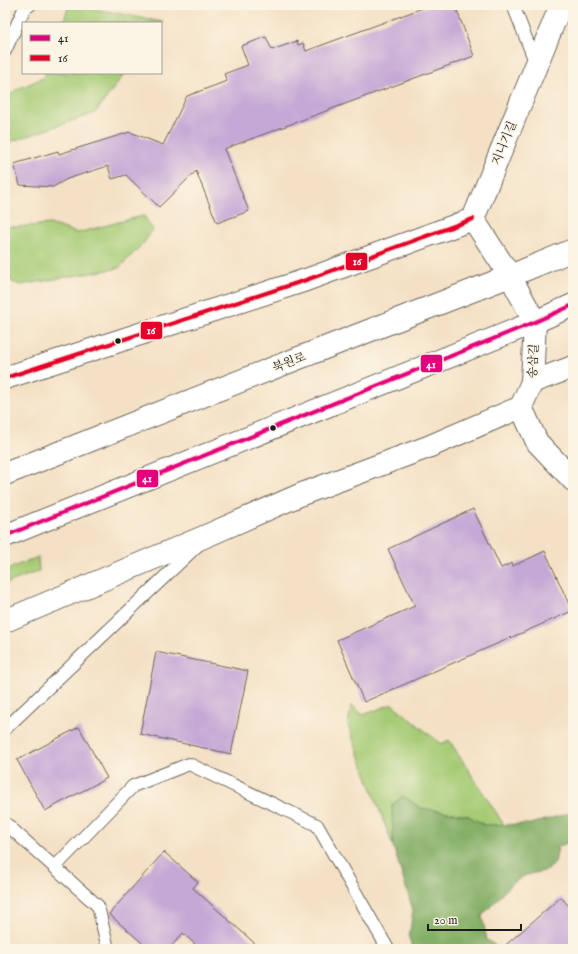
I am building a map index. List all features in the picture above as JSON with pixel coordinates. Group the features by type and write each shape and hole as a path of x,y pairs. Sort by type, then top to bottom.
{"street":[{"name":"지니기길","path":"474,218 561,5"},
{"path":"5,378 306,280 474,218 510,276 535,322"},
{"name":"북원로","path":"5,474 573,250"},
{"path":"5,536 535,322 573,305"},
{"name":"송삼길","path":"521,407 532,382 535,322"},
{"path":"532,382 573,367"},
{"path":"5,621 302,494 428,447 521,407 537,442 573,480"}],"lane":[{"path":"5,51 24,9 30,5"},
{"path":"513,5 536,66"},
{"path":"5,729 206,536"},
{"path":"55,867 133,786 189,764 317,825 388,949"},
{"path":"5,823 98,906 108,949"}],"green space":[{"path":"69,5 74,5 163,22 162,24 162,22 63,22"},
{"path":"45,74 124,74 95,113 7,143 5,147 5,100 17,89 43,78"},
{"path":"144,216 153,230 142,245 119,268 21,285 12,282 5,266 5,226 16,227 50,224 77,233"},
{"path":"38,557 39,571 5,584 5,570"},
{"path":"392,704 441,744 449,740 504,825 484,825 466,815 421,808 403,796 392,805 393,846 348,725 351,705 363,715"},
{"path":"403,796 421,808 467,815 484,825 531,824 573,812 573,840 558,847 555,863 548,870 526,875 511,884 482,916 487,940 501,949 413,949 409,938 413,910 393,846 392,805"}],"building":[{"path":"431,5 455,5 474,56 224,149 249,211 217,223 196,171 159,207 126,175 112,179 108,166 67,179 53,187 20,185 14,164 58,151 59,154 130,132 163,145 187,96 227,81 224,74 248,65 241,46 266,37 272,50 297,41 298,45 303,43 306,51"},
{"path":"473,509 501,568 512,563 513,566 545,551 572,611 364,702 337,640 415,606 388,549"},
{"path":"156,652 248,671 231,754 140,734"},
{"path":"79,727 107,778 45,811 17,760"},
{"path":"164,852 198,882 193,888 261,949 200,949 183,933 169,949 149,949 109,914"},
{"path":"561,897 573,911 573,949 501,949"}],"transit line":[{"name":"16","path":"5,378 306,280 473,219"},
{"name":"41","path":"5,536 535,322 573,305"}]}
